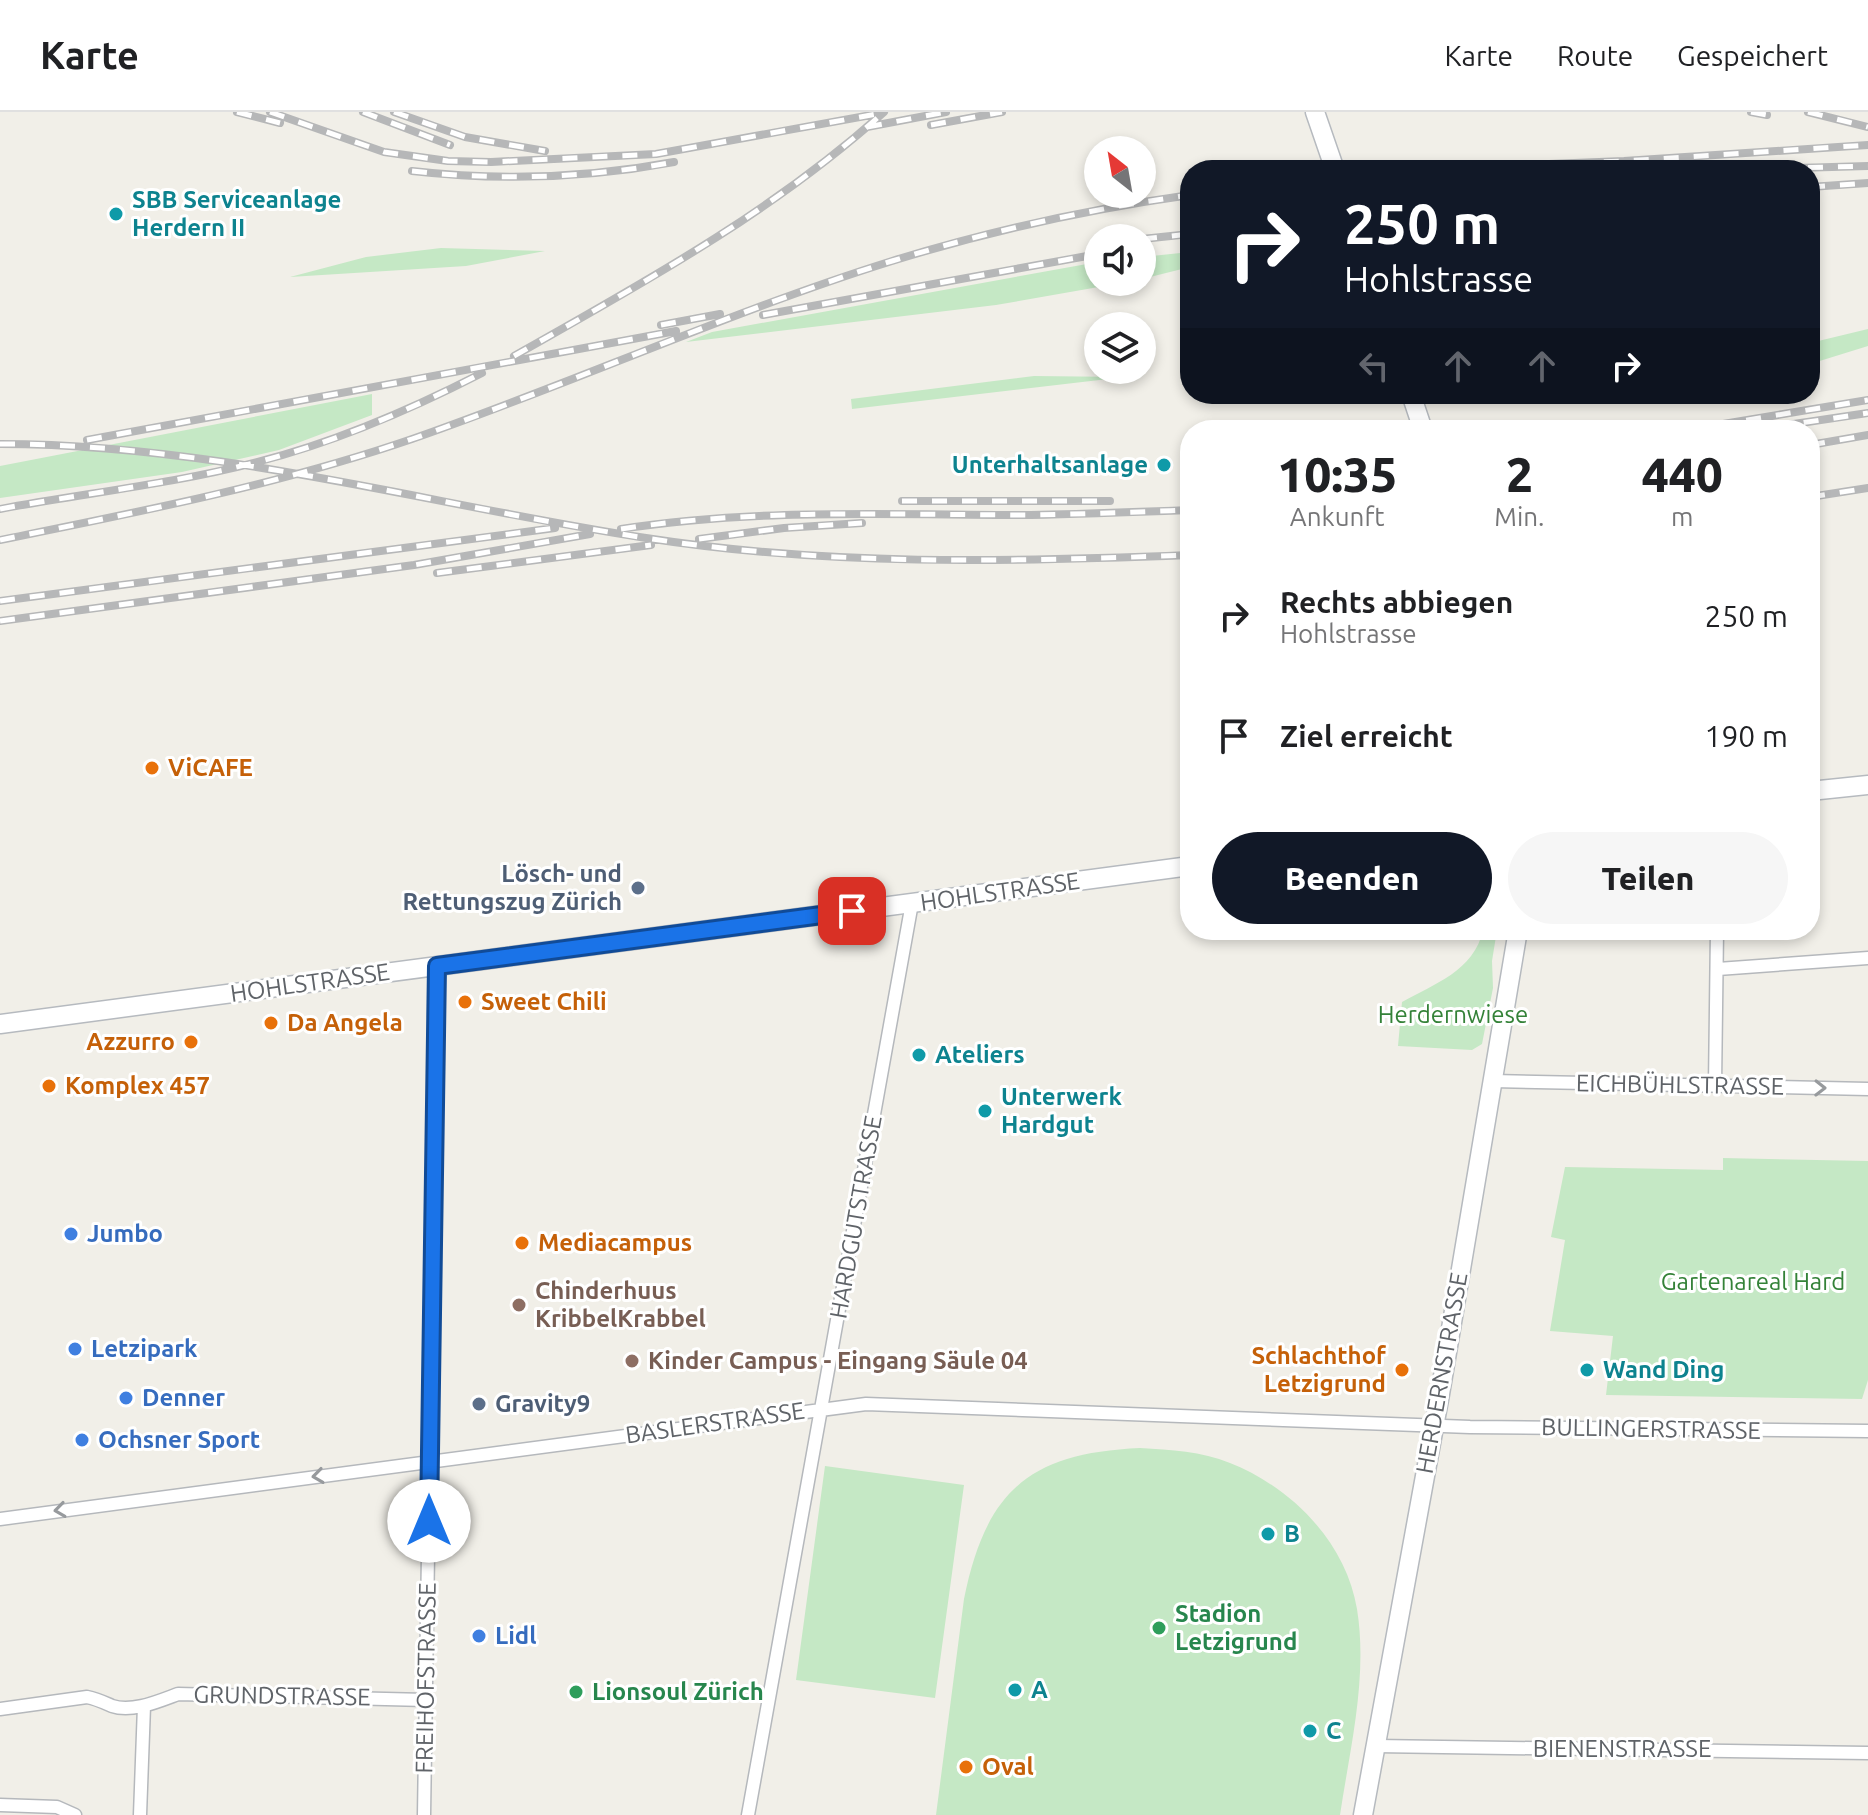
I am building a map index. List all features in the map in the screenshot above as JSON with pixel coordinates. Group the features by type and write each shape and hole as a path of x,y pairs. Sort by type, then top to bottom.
{"street":[{"path":"1315,112 1332,160"},
{"path":"1820,790 1868,785"},
{"name":"HOHLSTRASSE","path":"0,1024 1180,867"},
{"name":"HARDGUTSTRASSE","path":"748,1815 912,903"},
{"name":"HERDERNSTRASSE","path":"1363,1815 1435,1424 1516,940"},
{"path":"1715,1086 1717,940"},
{"path":"1718,969 1868,958"},
{"name":"FREIHOFSTRASSE","path":"424,1815 437,966"},
{"name":"EICHBÜHLSTRASSE","path":"1493,1081 1868,1089"},
{"name":"BASLERSTRASSE","path":"0,1519 866,1404 1435,1424"},
{"name":"BULLINGERSTRASSE","path":"1435,1424 1868,1431"},
{"name":"GRUNDSTRASSE","path":"0,1709 87,1697 101,1699 114,1707 144,1706 178,1694 426,1700"},
{"path":"140,1815 144,1706"},
{"name":"BIENENSTRASSE","path":"1376,1746 1868,1753"},
{"path":"0,1805 57,1807 75,1815"}],"green space":[{"path":"441,248 545,251 466,266 290,277 366,257"},
{"path":"1180,253 1180,270 1156,276 1156,256"},
{"path":"1084,265 1084,290 996,305 686,342 712,332"},
{"path":"1868,329 1868,346 1820,361 1820,341"},
{"path":"1034,376 1084,377 1084,382 852,409 851,399"},
{"path":"372,394 372,415 279,450 182,472 0,498 0,466"},
{"name":"Herdernwiese","path":"1479,940 1495,940 1493,988 1482,1044 1472,1050 1398,1046 1402,1002 1451,975 1471,956"},
{"name":"Gartenareal Hard","path":"1723,1158 1868,1161 1868,1380 1862,1399 1606,1395 1613,1336 1550,1331 1565,1240 1551,1237 1565,1167 1723,1170"},
{"name":"Stadion Letzigrund","path":"1140,1448 1208,1456 1253,1473 1294,1502 1312,1520 1341,1561 1357,1609 1360,1660 1356,1712 1340,1815 936,1815 964,1599 973,1561 985,1530 1000,1505 1019,1484 1042,1469 1069,1458"},
{"path":"825,1466 964,1485 935,1698 796,1680"}],"railway":[{"path":"237,112 280,123"},
{"path":"270,112 384,152 448,161 491,162 656,154 882,113"},
{"path":"363,112 450,145"},
{"path":"394,112 465,137 545,151"},
{"path":"514,356 658,273 752,214 798,182 884,112"},
{"path":"867,127 946,112"},
{"path":"931,125 1002,112"},
{"path":"1751,112 1767,115"},
{"path":"1808,112 1868,127"},
{"path":"1639,160 1868,145"},
{"path":"412,171 511,177 577,175 674,162"},
{"path":"1820,167 1868,166"},
{"path":"1820,186 1868,183"},
{"path":"0,540 208,496 310,470 412,439 771,302 892,261 1040,222 1180,197"},
{"path":"1156,238 1180,235"},
{"path":"763,315 1084,257"},
{"path":"661,325 720,314"},
{"path":"87,440 676,331"},
{"path":"0,509 225,470 286,454 372,424 482,373"},
{"path":"1747,420 1868,400"},
{"path":"1820,420 1868,413"},
{"path":"1820,443 1868,435"},
{"path":"0,444 82,447 244,465 565,524 714,547 918,560 1180,555"},
{"path":"1820,495 1868,488"},
{"path":"902,501 1110,501"},
{"path":"621,529 775,515 1031,515 1180,510"},
{"path":"699,539 784,528 862,523"},
{"path":"0,601 555,528"},
{"path":"0,621 414,565 590,534"},
{"path":"437,573 651,545"}],"place":[{"name":"SBB Serviceanlage Herdern II","path":"116,214"},
{"name":"Unterhaltsanlage","path":"1164,465"},
{"name":"ViCAFE","path":"152,768"},
{"name":"Lösch- und Rettungszug Zürich","path":"638,888"},
{"name":"Sweet Chili","path":"465,1002"},
{"name":"Da Angela","path":"271,1023"},
{"name":"Azzurro","path":"191,1042"},
{"name":"Ateliers","path":"919,1055"},
{"name":"Komplex 457","path":"49,1086"},
{"name":"Unterwerk Hardgut","path":"985,1111"},
{"name":"Jumbo","path":"71,1234"},
{"name":"Mediacampus","path":"522,1243"},
{"name":"Chinderhuus KribbelKrabbel","path":"519,1305"},
{"name":"Letzipark","path":"75,1349"},
{"name":"Kinder Campus - Eingang Säule 04","path":"632,1361"},
{"name":"Schlachthof Letzigrund","path":"1402,1370"},
{"name":"Wand Ding","path":"1587,1370"},
{"name":"Denner","path":"126,1398"},
{"name":"Gravity9","path":"479,1404"},
{"name":"Ochsner Sport","path":"82,1440"},
{"name":"B","path":"1268,1534"},
{"name":"Stadion Letzigrund","path":"1159,1628"},
{"name":"Lidl","path":"479,1636"},
{"name":"A","path":"1015,1690"},
{"name":"Lionsoul Zürich","path":"576,1692"},
{"name":"C","path":"1310,1731"},
{"name":"Oval","path":"966,1767"}],"route":[{"path":"429,1521 437,966 852,911"}]}
